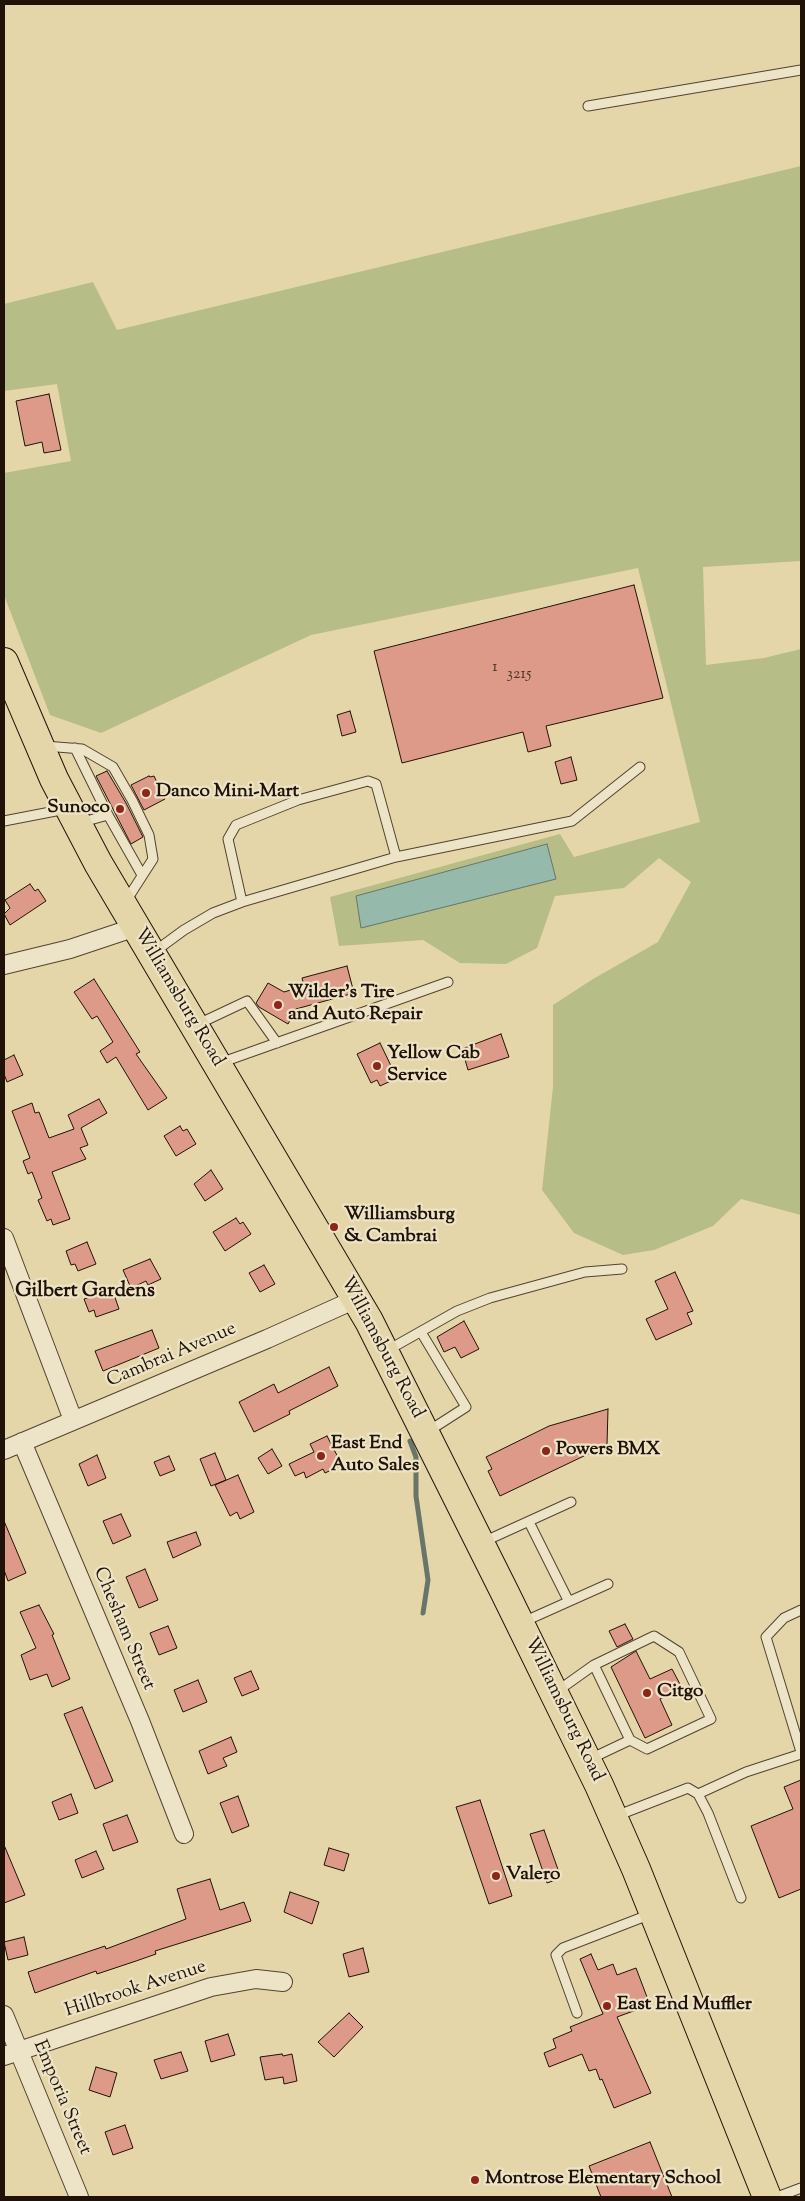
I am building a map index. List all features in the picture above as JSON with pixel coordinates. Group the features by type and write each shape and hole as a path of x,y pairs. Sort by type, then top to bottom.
{"main road":[{"name":"Williamsburg Road","path":"6,672 73,816 152,954 356,1299 426,1433 588,1760 654,1913 767,2197"}],"street":[{"path":"4,965 70,949 130,916"},
{"path":"4,1238 73,1420"},
{"name":"Cambrai Avenue","path":"4,1450 267,1339 356,1299"},
{"name":"Chesham Street","path":"22,1442 67,1554 140,1721 184,1834"},
{"name":"Hillbrook Avenue","path":"11,2053 211,1987 256,1979 283,1982"},
{"name":"Emporia Street","path":"4,2015 11,2053 79,2197"}],"lane":[{"path":"588,106 801,70"},
{"path":"39,745 82,749 113,767 132,800 149,835 153,859 142,875 130,916"},
{"path":"75,748 108,815 142,875"},
{"path":"152,954 184,930 213,913 242,902 396,857 572,821 640,767"},
{"path":"242,902 228,839 236,825 298,800 368,780 376,784 396,857"},
{"path":"4,821 108,815"},
{"path":"217,1064 448,982"},
{"path":"195,1025 247,1001 276,1043"},
{"path":"385,1352 457,1311 490,1298 585,1272 622,1269"},
{"path":"421,1332 466,1407 426,1433"},
{"path":"481,1544 571,1502"},
{"path":"529,1522 568,1600"},
{"path":"520,1623 568,1600 608,1584"},
{"path":"698,1794 746,1772 801,1753 766,1637 784,1618 801,1610"},
{"path":"554,1692 594,1665 654,1636 680,1652 711,1719 647,1749 630,1740 594,1665"},
{"path":"588,1760 630,1740"},
{"path":"613,1817 688,1788 698,1794 708,1813 741,1898"},
{"path":"577,2013 556,1955 563,1948 654,1913"},
{"path":"776,2197 801,2188"}],"green space":[{"path":"801,166 801,561 703,567 706,665 764,658 801,649 801,1215 741,1199 713,1226 654,1250 623,1255 574,1233 542,1190 553,1087 553,1005 593,979 658,942 691,882 659,858 624,888 555,896 537,948 506,964 460,963 423,940 339,946 330,897 560,834 574,857 700,822 638,568 311,635 101,733 50,715 4,595 4,473 71,461 57,384 4,391 4,304 93,282 117,330"}],"shaded area":[{"path":"547,844 556,879 361,928 356,896"}],"building":[{"path":"49,394 61,450 44,453 42,442 25,446 16,401"},
{"path":"634,585 663,698 546,726 551,746 528,752 523,732 402,763 374,651"},
{"path":"350,711 356,732 342,736 337,715"},
{"path":"571,757 577,780 561,784 555,762"},
{"name":"Sunoco","path":"107,771 143,837 131,844 96,776"},
{"name":"Danco Mini-Mart","path":"149,776 154,776 165,799 144,810 131,785"},
{"path":"30,884 35,891 38,889 46,901 10,925 4,914 10,908 5,900"},
{"path":"347,966 354,993 296,1009 288,1024 259,1007 256,1003 268,983 284,992 304,986 302,978"},
{"path":"94,979 140,1052 136,1054 167,1098 148,1110 116,1057 107,1063 100,1051 113,1042 97,1016 92,1019 74,992"},
{"path":"501,1034 509,1057 468,1070 462,1049"},
{"name":"Yellow Cab Service","path":"380,1043 394,1072 390,1074 393,1080 380,1086 377,1080 371,1083 357,1054"},
{"path":"14,1055 23,1075 7,1082 4,1074 4,1060"},
{"path":"99,1099 107,1113 81,1128 88,1145 80,1148 86,1159 52,1172 70,1219 53,1225 51,1219 47,1221 38,1200 42,1198 32,1172 28,1174 23,1161 30,1158 12,1111 32,1103 35,1113 39,1112 49,1138 74,1129 68,1115"},
{"path":"180,1126 183,1131 187,1129 196,1144 176,1156 164,1136"},
{"path":"211,1170 223,1189 205,1201 194,1184"},
{"path":"236,1218 240,1224 243,1222 251,1234 225,1251 213,1232"},
{"path":"87,1242 96,1264 78,1271 75,1264 71,1265 66,1251"},
{"path":"150,1259 161,1279 148,1285 146,1281 131,1288 123,1270"},
{"path":"264,1265 275,1284 260,1292 249,1273"},
{"path":"675,1272 693,1311 687,1313 692,1324 656,1340 646,1319 668,1309 655,1281"},
{"path":"112,1289 119,1309 96,1317 94,1310 89,1312 84,1299"},
{"path":"464,1321 479,1349 461,1358 455,1347 444,1352 437,1337"},
{"path":"152,1330 159,1348 103,1371 95,1351"},
{"path":"329,1367 338,1386 289,1411 290,1414 254,1432 239,1402 274,1384 278,1393"},
{"name":"Powers BMX","path":"608,1409 607,1445 500,1496 488,1471 492,1469 486,1457 549,1426"},
{"name":"East End Auto Sales","path":"327,1436 342,1465 325,1473 323,1469 306,1478 304,1472 295,1476 289,1464 314,1452 310,1444"},
{"path":"272,1449 282,1466 268,1474 258,1458"},
{"path":"215,1453 226,1480 211,1486 200,1459"},
{"path":"97,1455 106,1478 88,1486 79,1464"},
{"path":"169,1456 175,1470 160,1476 154,1462"},
{"path":"238,1475 254,1512 240,1519 237,1512 230,1516 215,1485"},
{"path":"121,1514 131,1536 113,1544 103,1521"},
{"path":"4,1521 26,1573 8,1581 4,1570"},
{"path":"196,1532 201,1545 173,1558 167,1542"},
{"path":"145,1569 158,1600 139,1608 126,1577"},
{"path":"39,1605 54,1634 52,1635 70,1679 52,1687 47,1674 30,1680 21,1655 36,1648 20,1612"},
{"path":"625,1624 633,1639 617,1647 609,1631"},
{"path":"168,1626 177,1648 159,1655 150,1633"},
{"name":"Citgo","path":"636,1651 650,1679 672,1669 682,1688 660,1699 672,1725 645,1738 611,1667"},
{"path":"251,1671 259,1689 242,1696 234,1678"},
{"path":"198,1680 207,1702 183,1712 174,1690"},
{"path":"82,1707 113,1781 95,1789 64,1714"},
{"path":"231,1737 237,1752 223,1758 227,1766 208,1774 199,1751"},
{"path":"801,1780 801,1889 779,1898 751,1826 793,1809 784,1787"},
{"path":"71,1794 78,1813 59,1820 52,1802"},
{"path":"238,1796 249,1826 232,1833 220,1803"},
{"path":"480,1800 512,1896 489,1904 456,1807"},
{"path":"127,1815 138,1842 113,1851 103,1824"},
{"name":"Valero","path":"544,1830 561,1878 547,1883 530,1834"},
{"path":"4,1845 25,1895 4,1903"},
{"path":"329,1848 349,1854 344,1871 324,1865"},
{"path":"96,1851 104,1869 82,1878 75,1860"},
{"path":"210,1879 220,1910 244,1902 251,1921 155,1951 156,1954 97,1974 96,1971 35,1993 28,1972 105,1946 106,1949 186,1919 177,1889"},
{"path":"290,1892 319,1902 312,1924 284,1912"},
{"path":"24,1937 28,1955 8,1960 4,1942"},
{"path":"363,1948 369,1972 349,1977 343,1954"},
{"path":"591,1954 598,1970 613,1964 617,1975 636,1968 650,2005 617,2017 651,2093 614,2108 602,2079 600,2080 596,2069 589,2071 582,2054 549,2067 544,2053 556,2048 553,2039 572,2031 570,2027 603,2014 580,1959"},
{"path":"349,2013 363,2027 334,2057 318,2042"},
{"path":"228,2034 235,2055 211,2062 205,2041"},
{"path":"181,2052 188,2071 161,2079 154,2060"},
{"path":"282,2054 283,2056 292,2054 297,2081 284,2084 283,2077 265,2080 260,2057"},
{"path":"96,2067 117,2073 110,2097 89,2090"},
{"path":"125,2125 133,2148 113,2155 105,2132"},
{"path":"650,2142 672,2197 601,2197 589,2166"}],"waterway":[{"path":"410,1441 416,1457 416,1496 428,1580 423,1613"}],"place":[{"name":"Danco Mini-Mart","path":"146,793"},
{"name":"Sunoco","path":"120,809"},
{"name":"Wilder's Tire and Auto Repair","path":"278,1005"},
{"name":"Yellow Cab Service","path":"377,1066"},
{"name":"Williamsburg & Cambrai","path":"334,1227"},
{"name":"Powers BMX","path":"546,1451"},
{"name":"East End Auto Sales","path":"321,1456"},
{"name":"Citgo","path":"647,1693"},
{"name":"Valero","path":"496,1876"},
{"name":"East End Muffler","path":"607,2006"},
{"name":"Montrose Elementary School","path":"475,2180"}],"district":[{"name":"Gilbert Gardens","path":"85,1293"}]}
